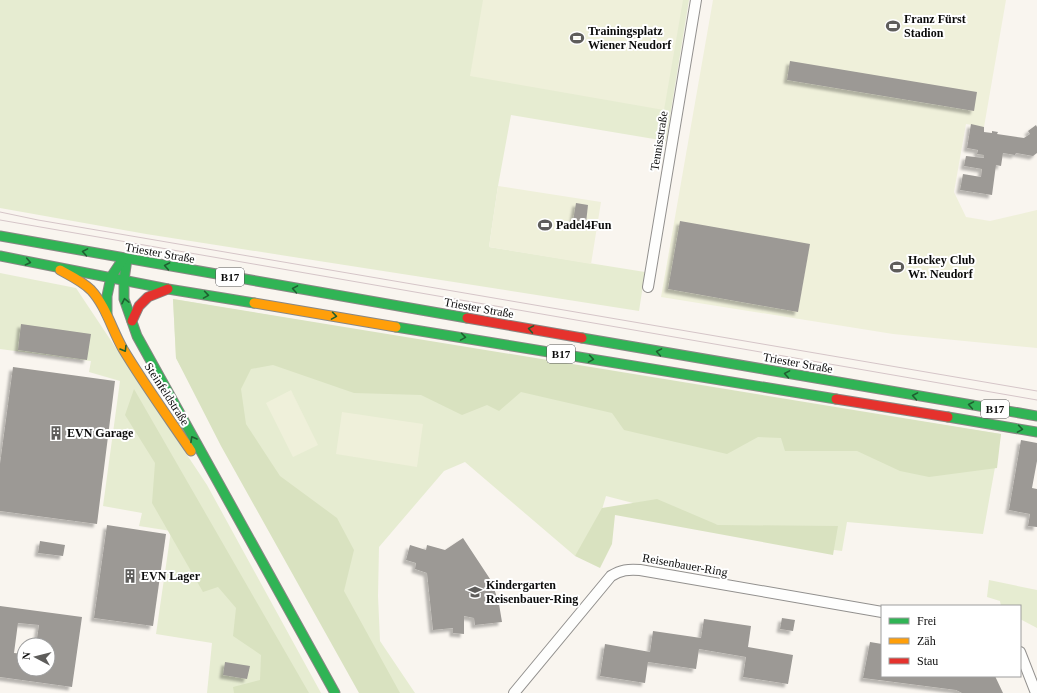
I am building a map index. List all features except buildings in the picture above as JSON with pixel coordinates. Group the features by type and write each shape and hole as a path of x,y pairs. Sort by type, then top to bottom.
{"main road":[{"name":"Triester Straße","path":"0,236 125,259 1037,416"},
{"name":"B17","path":"0,256 168,289 1037,432"},
{"name":"Steinfeldstraße","path":"125,259 111,277 107,296 106,314 117,338 140,375 246,534"},
{"name":"Steinfeldstraße","path":"125,259 124,299 136,336 334,693"},
{"path":"56,267 86,286 97,299 106,314"},
{"path":"132,321 139,306 148,297 168,289"}],"street":[{"name":"Tennisstraße","path":"648,286 696,0"},
{"name":"Reisenbauer-Ring","path":"514,693 611,576 619,571 628,569 881,612"},
{"path":"1021,655 1036,693"}],"green space":[{"path":"0,0 689,0 666,141 511,115 498,186 489,247 645,272 639,311 146,234 0,208"},
{"name":"Trainingsplatz Wiener Neudorf","path":"483,0 683,0 664,110 470,76"},
{"path":"713,0 1006,0 984,127 966,124 954,192 966,217 990,221 1037,210 1037,348 893,334 661,297"},
{"name":"Padel4Fun","path":"498,186 601,202 591,264 489,247"},
{"path":"0,273 76,288 207,485 321,693 207,693 212,643 156,634 171,531 139,526 142,513 103,506 120,381 89,372 91,361 0,349"},
{"path":"173,299 686,385 1001,434 983,534 847,522 842,551 795,545 606,496 593,540 575,556 465,462 444,471 379,547 378,596 380,641 415,693 362,693 176,358"},
{"path":"173,299 1001,434 997,468 929,477 900,471 857,451 785,451 781,438 758,437 727,454 624,430 612,413 521,392 499,411 487,405 462,415 421,395 354,393 273,365 251,369 241,389 246,424 280,476 337,518 354,550 344,591 400,693 359,693 221,446 176,358"},
{"path":"134,389 309,693 234,693 233,687 260,680 261,655 233,636 236,608 218,587 203,592 152,503 155,463 125,415"},
{"path":"291,390 318,445 293,457 266,403"},
{"path":"342,412 423,424 417,467 336,454"},
{"path":"657,499 718,525 838,526 833,555 615,515 612,544 600,568 575,556 602,508"},
{"path":"989,580 1037,590 1037,628 1021,620 1021,605 1001,605 1000,601 987,597"}],"tram line":[{"path":"0,212 38,220 1037,391"},
{"path":"0,220 1037,400"}],"traffic: fast":[{"path":"0,236 467,318"},
{"path":"0,256 168,289 254,303"},
{"path":"107,314 107,296 111,277 123,259"},
{"path":"127,259 124,280 124,299 137,336 335,693"},
{"path":"396,327 836,399"},
{"path":"582,338 1037,416"},
{"path":"948,417 1037,432"}],"traffic: slow":[{"path":"60,270 84,284 96,296 101,303 123,349 191,451"},
{"path":"254,303 396,327"}],"traffic: jam":[{"path":"132,321 139,306 148,297 168,289"},
{"path":"467,318 582,338"},
{"path":"836,399 948,417"}],"place":[{"name":"Franz Fürst Stadion","path":"893,26"},
{"name":"Trainingsplatz Wiener Neudorf","path":"577,38"},
{"name":"Padel4Fun","path":"545,225"},
{"name":"Hockey Club Wr. Neudorf","path":"897,267"},
{"name":"EVN Garage","path":"56,433"},
{"name":"EVN Lager","path":"130,576"},
{"name":"Kindergarten Reisenbauer-Ring","path":"475,592"}]}
